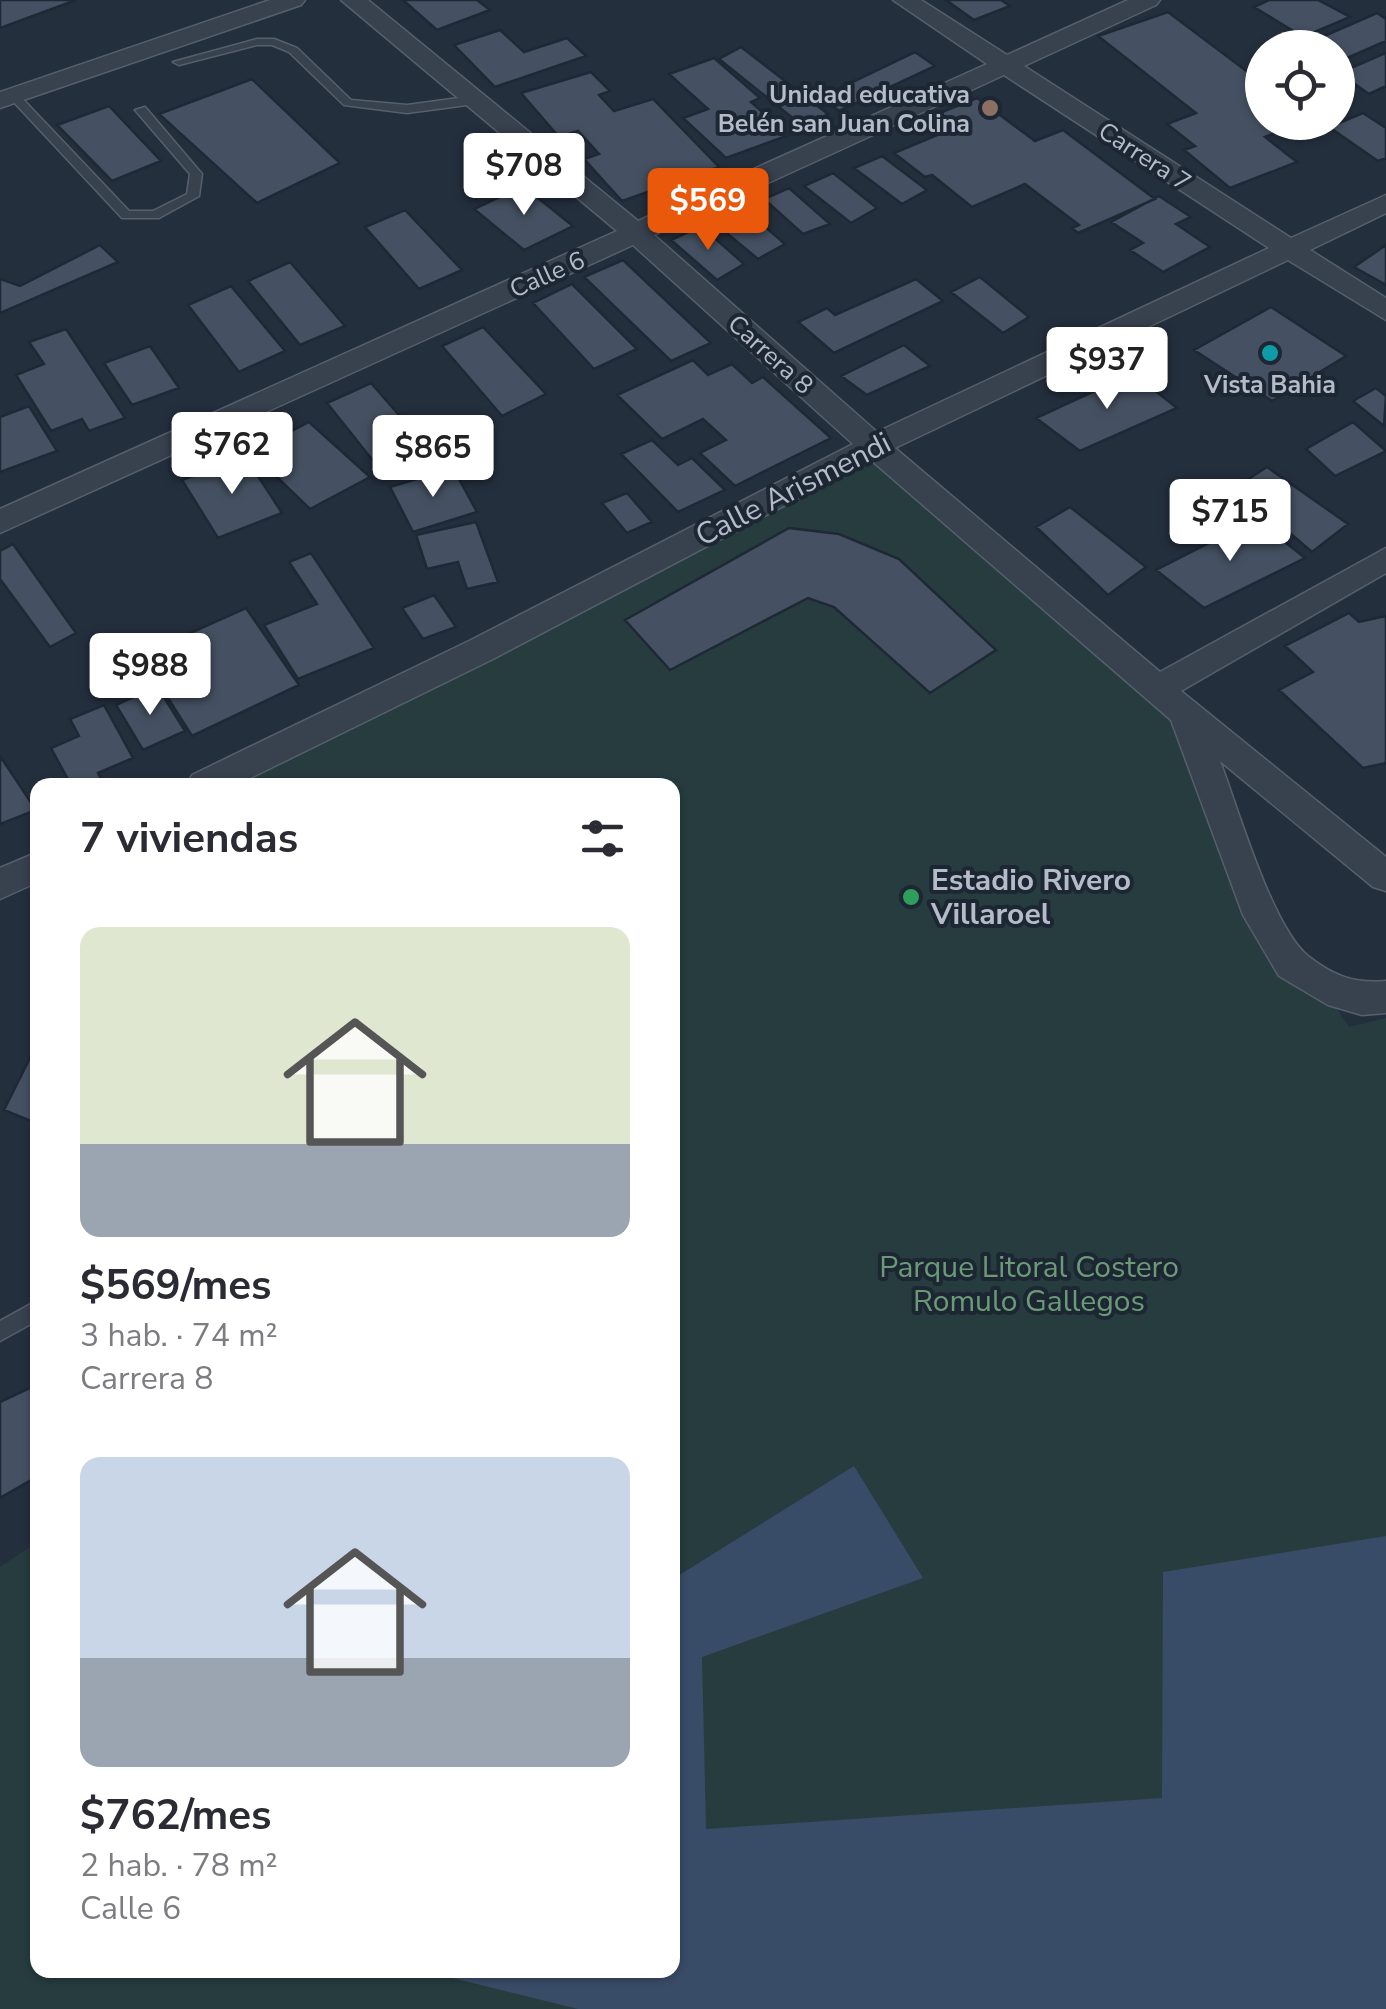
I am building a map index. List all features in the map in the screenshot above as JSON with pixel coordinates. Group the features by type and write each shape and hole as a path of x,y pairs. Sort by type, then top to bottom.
{"street":[{"path":"5,92 236,0"},
{"path":"5,92 293,0"},
{"name":"Carrera 8","path":"353,0 636,234 874,446 1185,713 1386,877"},
{"name":"Carrera 7","path":"904,0 1386,312"},
{"name":"Calle 6","path":"0,522 1148,0"},
{"name":"Calle Arismendi","path":"218,778 481,650 874,446 1386,202"},
{"path":"1159,688 1386,559"},
{"name":"Carrera 8","path":"1185,713 1261,915 1292,965 1328,990 1362,999 1386,997"},
{"path":"0,884 30,870"}],"lane":[{"path":"180,62 256,42 274,42 294,50 348,103 407,109 474,100"},
{"path":"5,92 126,216 155,215 193,196 196,174 142,110"},
{"path":"0,1332 30,1315"}],"green space":[{"name":"Parque Litoral Costero Romulo Gallegos","path":"874,446 1185,713 1245,871 1349,1027 1386,1018 1386,2009 0,2009 0,1567 30,1547 30,1978 680,1978 680,778 217,778"}],"water":[{"path":"854,1466 923,1578 702,1657 706,1829 1162,1798 1163,1572 1386,1536 1386,2009 578,2009 452,1978 680,1978 680,1575"}],"building":[{"path":"0,0 76,0 0,28"},
{"path":"403,0 477,0 490,10 437,30"},
{"path":"946,0 1001,0 1010,6 974,20"},
{"path":"1269,0 1318,0 1350,17 1319,30 1292,30 1254,7"},
{"path":"1168,12 1245,70 1245,140 1269,140 1297,162 1230,188 1184,150 1195,146 1167,124 1196,113 1098,36"},
{"path":"1377,13 1386,19 1386,41 1355,55 1355,30 1338,30"},
{"path":"500,30 524,52 567,38 586,56 495,87 454,45"},
{"path":"741,47 828,114 804,127 719,59"},
{"path":"915,52 935,66 839,111 821,97"},
{"path":"1386,53 1386,86 1369,94 1355,84 1355,66"},
{"path":"714,58 760,98 751,102 789,135 726,158 683,118 708,109 669,74"},
{"path":"591,72 610,91 599,95 614,111 653,99 719,167 622,201 584,159 599,154 578,131 559,137 521,93"},
{"path":"252,79 340,163 257,203 159,114"},
{"path":"977,98 1035,141 1063,130 1155,199 1078,233 1072,228 1079,225 1025,184 972,207 932,175 925,177 894,153 940,134 922,120"},
{"path":"109,106 161,161 112,181 57,125"},
{"path":"1363,113 1386,128 1386,158 1378,161 1348,140 1355,140 1355,116"},
{"path":"882,156 927,190 902,204 854,168"},
{"path":"833,173 877,208 851,223 804,186"},
{"path":"523,186 573,226 524,250 474,209"},
{"path":"789,188 830,224 803,234 764,199"},
{"path":"1159,196 1191,217 1176,224 1210,247 1163,272 1130,250 1143,243 1111,222"},
{"path":"742,207 785,244 758,259 712,221"},
{"path":"405,210 462,270 419,289 365,227"},
{"path":"701,226 744,264 717,280 671,240"},
{"path":"100,245 118,262 0,313 0,279 20,286"},
{"path":"1386,245 1386,285 1354,267"},
{"path":"623,260 711,343 671,361 584,277"},
{"path":"290,262 345,326 300,345 248,281"},
{"path":"980,277 1029,317 1003,333 951,292"},
{"path":"916,279 943,301 834,353 798,322 827,308 835,315"},
{"path":"572,284 637,349 594,369 533,303"},
{"path":"231,286 285,351 239,372 188,305"},
{"name":"Vista Bahia","path":"1271,307 1346,356 1272,401 1194,350"},
{"path":"483,327 546,394 502,416 442,346"},
{"path":"66,329 125,418 89,431 82,419 51,431 16,375 44,364 29,342"},
{"path":"904,345 930,366 867,395 841,376"},
{"path":"150,346 179,388 132,405 104,363"},
{"path":"693,360 708,375 732,364 752,383 763,377 831,438 735,486 700,453 726,440 703,419 662,439 617,395"},
{"path":"1133,373 1177,408 1080,451 1036,418"},
{"path":"371,383 433,454 386,477 327,403"},
{"path":"1376,388 1386,396 1384,426 1353,401"},
{"path":"29,406 57,451 0,472 0,417"},
{"path":"309,422 370,477 310,509 251,452"},
{"path":"1353,422 1386,451 1335,476 1306,449"},
{"path":"652,440 678,465 692,458 725,490 678,512 621,454"},
{"path":"245,456 282,513 218,538 182,480"},
{"path":"1267,467 1348,524 1312,552 1236,487"},
{"path":"453,468 477,512 413,532 390,487"},
{"path":"627,493 652,522 627,533 602,503"},
{"path":"1070,507 1146,567 1108,595 1036,527"},
{"path":"1256,519 1305,558 1204,608 1156,570"},
{"path":"476,522 498,582 467,589 458,562 427,569 416,535"},
{"path":"789,528 839,534 899,559 996,650 930,693 834,607 808,598 670,670 625,620"},
{"path":"13,544 76,633 50,647 0,579 0,551"},
{"path":"311,553 374,648 298,679 264,625 317,604 289,562"},
{"path":"434,595 456,627 423,639 402,608"},
{"path":"246,608 299,685 192,736 156,679 186,665 170,642"},
{"path":"1349,613 1359,622 1386,616 1386,763 1363,768 1279,690 1313,672 1285,646"},
{"path":"157,686 185,731 143,750 116,705"},
{"path":"104,705 133,758 98,773 100,778 67,778 51,748 79,736 70,719"},
{"path":"0,756 30,801 30,812 0,824"},
{"path":"30,1058 30,1121 4,1110"},
{"path":"30,1388 30,1481 0,1498 0,1402"}],"place":[{"name":"Unidad educativa Belén san Juan Colina","path":"990,108"},
{"name":"Vista Bahia","path":"1270,353"},
{"name":"Estadio Rivero Villaroel","path":"911,897"}]}
